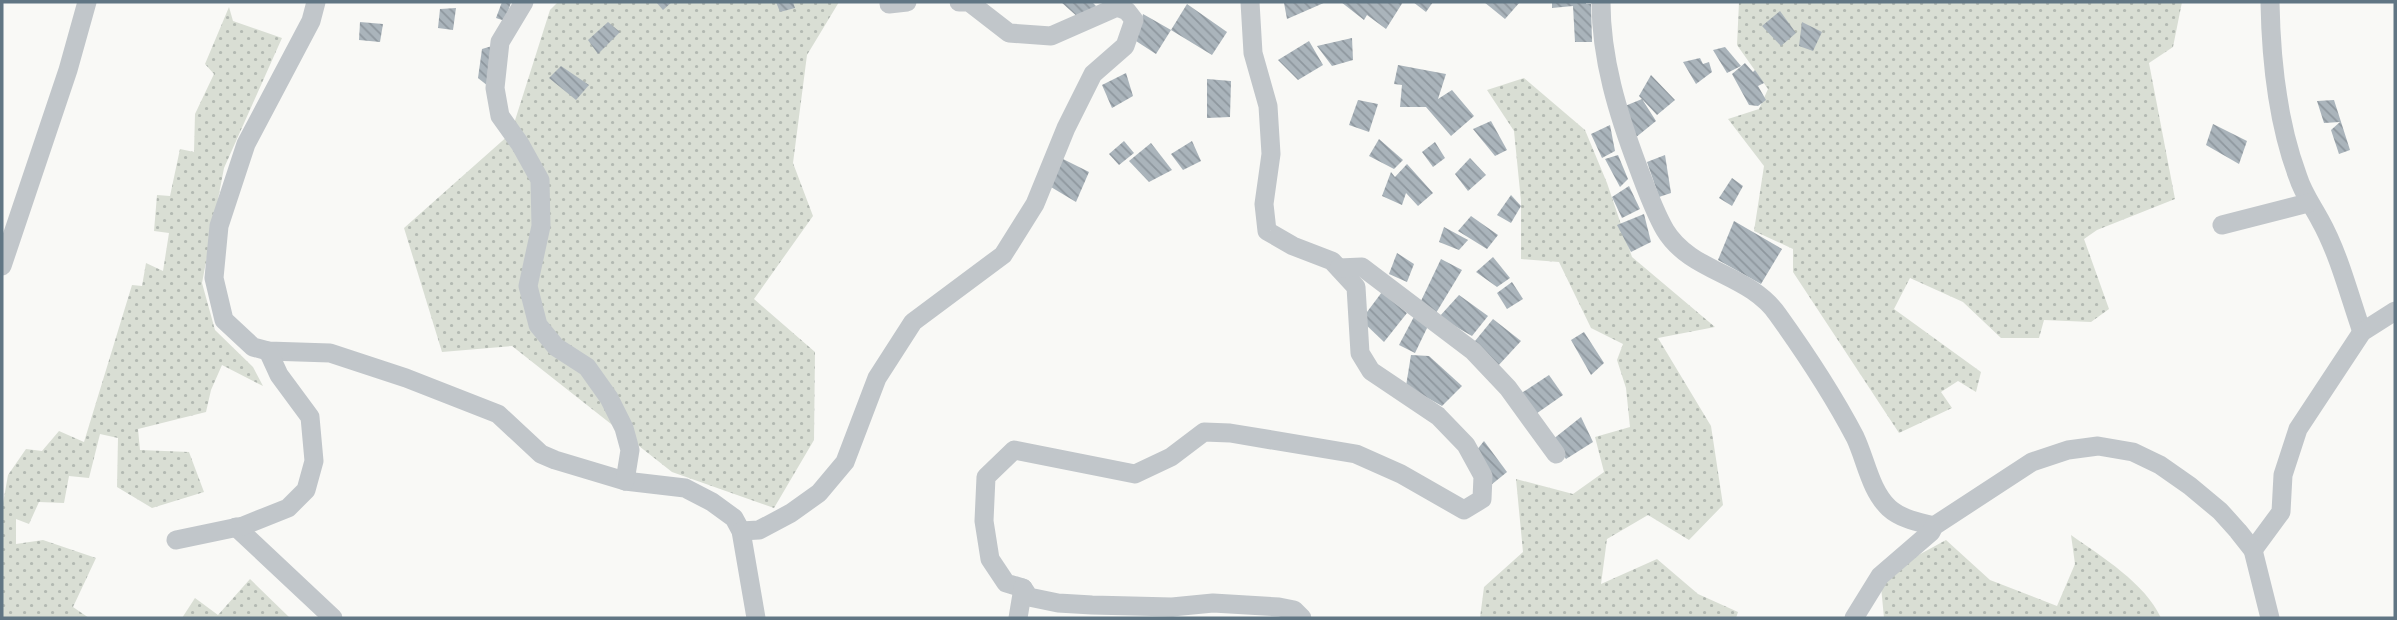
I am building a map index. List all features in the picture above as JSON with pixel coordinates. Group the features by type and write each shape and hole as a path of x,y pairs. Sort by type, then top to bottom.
{"street":[{"path":"2,266 68,70 87,2"},
{"path":"316,2 311,21 246,144 219,226 215,278 224,320 253,347 268,351 330,353 406,378 498,414 541,454 555,460 625,481 685,488 712,502 734,518 741,531 756,618"},
{"path":"524,2 500,42 495,88 500,116 540,180 541,226 528,286 538,325 556,347 587,366 609,398 624,428 630,450 625,481"},
{"path":"889,2 907,2"},
{"path":"741,531 760,530 791,513 820,493 845,462 877,378 913,322 1003,255 1035,204 1066,128 1093,74 1125,46 1134,20 1127,11 1117,8 1051,36 1009,33 969,2 959,2"},
{"path":"1250,2 1253,53 1268,106 1271,155 1264,204 1267,230 1293,246 1332,261 1356,287 1360,353 1371,371 1438,415 1466,445 1483,476 1482,499 1464,510 1401,474 1356,454 1230,433 1204,432 1171,457 1135,474 1014,450 986,477 984,521 990,559 1006,583 1023,588 1029,597 1058,603 1133,607 1213,603 1279,607 1294,610 1302,618"},
{"path":"1601,2 1601,30 1618,114 1663,228 1676,247 1696,262 1724,273 1748,287 1776,311 1834,400 1856,439 1870,479 1889,508 1910,520 1934,526"},
{"path":"2270,2 2271,60 2284,131 2308,203 2320,220 2362,332"},
{"path":"2222,225 2308,203"},
{"path":"1339,268 1362,267 1473,351 1508,388 1556,454"},
{"path":"2253,550 2281,512 2283,475 2298,429 2362,332 2395,311"},
{"path":"176,540 236,527 288,508 306,490 313,461 310,417 279,375 268,351"},
{"path":"1854,618 1880,576 1931,532 1934,526 2032,462 2068,450 2098,446 2133,452 2160,465 2220,510 2253,550 2270,618"},
{"path":"236,527 333,618"},
{"path":"1018,618 1023,588"},
{"path":"1044,600 1052,618"}],"shaded area":[{"path":"558,2 839,2 807,55 793,163 813,216 754,299 815,352 814,440 774,508 672,472 512,346 442,352 404,228 511,133 550,10"},
{"path":"1739,2 2182,2 2173,47 2149,63 2175,199 2097,230 2084,239 2109,309 2091,322 2044,320 2039,338 2001,338 1963,302 1910,278 1894,309 1981,372 1976,392 1958,381 1941,392 1952,408 1899,433 1793,272 1793,249 1754,231 1764,166 1728,119 1759,109 1768,89 1737,45"},
{"path":"229,7 233,21 282,38 224,168 202,283 215,330 253,367 263,386 222,365 211,390 206,412 138,429 140,450 189,452 204,492 152,508 117,487 118,438 100,434 89,478 69,476 64,503 39,502 29,524 16,519 16,544 43,540 96,558 73,607 89,618 2,618 2,509 8,475 26,449 42,451 59,431 84,442 132,285 142,286 146,263 163,271 169,233 154,231 157,195 170,196 180,149 194,152 195,114 214,74 205,64"},
{"path":"1524,78 1585,130 1607,183 1632,257 1715,327 1658,338 1711,426 1723,505 1689,540 1648,515 1607,539 1601,584 1657,559 1698,594 1738,612 1736,618 1480,618 1484,587 1523,552 1516,479 1573,494 1604,472 1595,437 1630,427 1626,388 1617,360 1623,344 1591,328 1559,262 1521,259 1521,201 1514,131 1487,90"},
{"path":"2071,535 2134,582 2154,605 2161,618 1884,618 1880,576 1946,540 1990,580 2057,606 2075,564"},
{"path":"250,579 290,618 182,618 195,598 218,615"}],"building":[{"path":"502,2 511,2 505,21 496,18"},
{"path":"656,2 672,2 663,10"},
{"path":"776,2 793,2 795,8 780,12"},
{"path":"1061,2 1092,2 1096,6 1080,19"},
{"path":"1326,2 1287,19 1284,3"},
{"path":"1341,2 1403,2 1386,29 1367,15 1364,20"},
{"path":"1413,2 1433,2 1426,12"},
{"path":"1484,2 1520,2 1505,19"},
{"path":"1552,2 1591,4 1592,42 1575,42 1573,6 1552,8"},
{"path":"1187,4 1227,32 1212,55 1171,30"},
{"path":"456,8 453,30 438,28 440,9"},
{"path":"1780,11 1796,33 1781,46 1762,26"},
{"path":"1143,14 1171,30 1156,54 1136,41"},
{"path":"360,22 383,24 380,42 359,40"},
{"path":"608,22 620,32 598,54 588,40"},
{"path":"1802,22 1822,32 1813,51 1799,46"},
{"path":"1352,38 1353,60 1332,66 1317,46"},
{"path":"1309,41 1323,65 1298,80 1278,60"},
{"path":"492,46 488,86 478,78 482,49"},
{"path":"1725,47 1741,66 1727,73 1713,50"},
{"path":"1700,58 1703,64 1709,62 1712,72 1696,84 1683,62"},
{"path":"1745,63 1753,72 1755,70 1764,83 1758,86 1766,100 1758,106 1749,105 1732,74"},
{"path":"1398,65 1446,74 1438,99 1452,90 1474,116 1451,136 1426,107 1400,107 1402,85 1394,84"},
{"path":"561,66 589,85 576,100 549,78"},
{"path":"1126,73 1133,96 1112,108 1102,85"},
{"path":"1651,75 1675,100 1657,115 1639,96"},
{"path":"1207,79 1231,81 1230,117 1207,118"},
{"path":"1642,99 1656,121 1635,138 1625,106"},
{"path":"1358,100 1378,104 1369,132 1349,125"},
{"path":"2334,100 2350,150 2339,154 2331,130 2340,122 2324,123 2317,101"},
{"path":"1491,121 1507,150 1495,156 1473,129"},
{"path":"2213,124 2247,141 2239,164 2206,145"},
{"path":"1610,125 1615,151 1602,158 1591,134"},
{"path":"1379,139 1403,160 1394,169 1369,156"},
{"path":"1124,141 1134,153 1119,165 1109,154"},
{"path":"1192,141 1201,161 1183,170 1171,154"},
{"path":"1435,142 1445,158 1433,167 1422,152"},
{"path":"1151,143 1172,170 1149,182 1129,161"},
{"path":"1618,155 1628,179 1620,187 1605,159"},
{"path":"1665,155 1671,193 1659,197 1647,162"},
{"path":"1061,158 1089,172 1076,202 1051,187"},
{"path":"1470,158 1486,175 1468,191 1455,174"},
{"path":"1407,164 1433,193 1418,206 1406,193 1402,205 1382,196 1391,172 1395,177"},
{"path":"1732,178 1743,186 1732,206 1719,198"},
{"path":"1629,186 1640,209 1622,218 1612,197"},
{"path":"1511,195 1521,206 1511,223 1497,215"},
{"path":"1644,214 1651,242 1631,252 1617,225"},
{"path":"1471,216 1498,235 1487,249 1458,231"},
{"path":"1734,221 1782,249 1761,284 1718,260"},
{"path":"1444,227 1468,240 1459,250 1439,242"},
{"path":"1397,253 1414,264 1407,282 1389,274"},
{"path":"1493,257 1510,278 1497,287 1476,272"},
{"path":"1441,259 1462,270 1436,313 1420,303"},
{"path":"1512,282 1523,299 1507,309 1497,293"},
{"path":"1382,292 1407,313 1384,342 1361,320"},
{"path":"1459,295 1488,316 1472,336 1439,317"},
{"path":"1417,311 1428,326 1415,353 1399,345"},
{"path":"1493,319 1521,341 1497,367 1471,346"},
{"path":"1584,332 1604,363 1591,375 1571,340"},
{"path":"1411,355 1429,356 1462,386 1442,406 1406,386"},
{"path":"1549,375 1563,395 1533,416 1517,396"},
{"path":"1581,417 1593,442 1566,459 1552,440"},
{"path":"1484,441 1507,472 1491,485 1472,456"}]}
